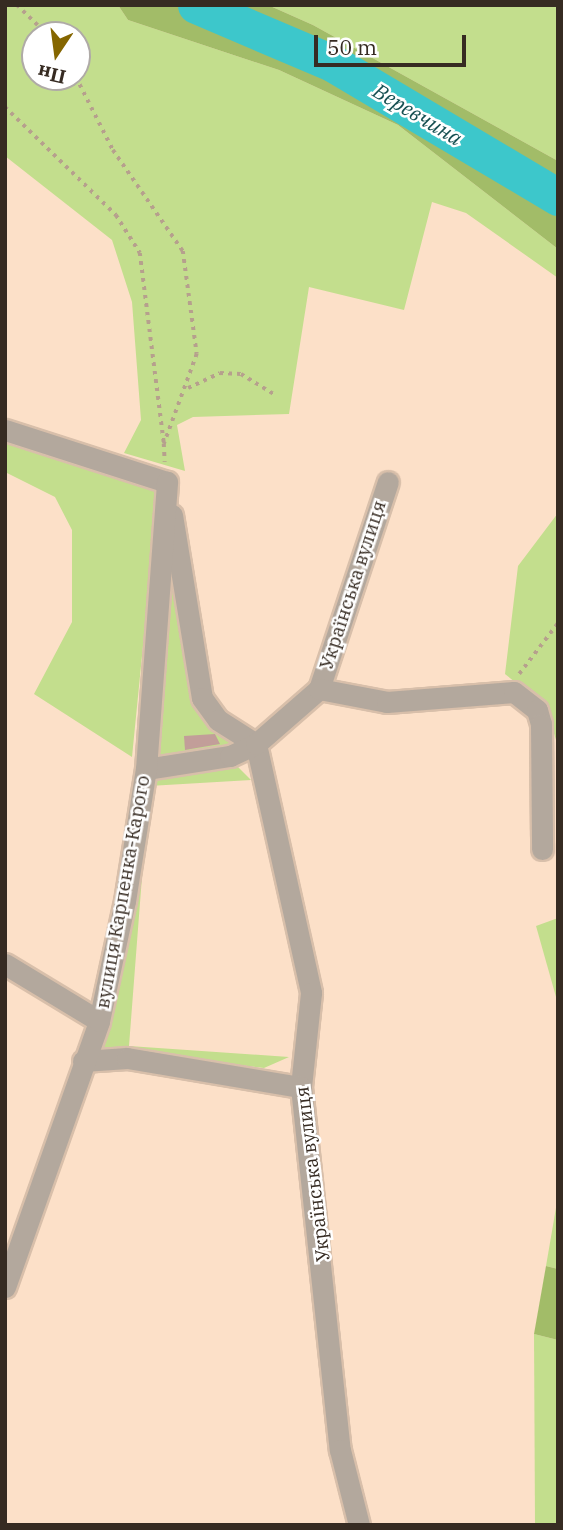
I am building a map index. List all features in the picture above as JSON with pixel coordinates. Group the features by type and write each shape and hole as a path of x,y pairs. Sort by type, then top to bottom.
{"street":[{"path":"5,430 167,482 202,698 218,720 256,744"},
{"name":"вулиця Карпенка-Карого","path":"5,1287 99,1021 146,769 167,482"},
{"name":"Українська вулиця","path":"359,1525 341,1450 300,1087 311,1029 309,981 256,744 319,689 388,482"},
{"name":"Українська вулиця","path":"319,689 387,702 504,691"},
{"path":"504,691 537,710 542,849"},
{"path":"146,769 230,756 256,744"},
{"path":"5,964 99,1021"},
{"path":"83,1061 127,1058 300,1087"}],"path":[{"path":"17,5 34,21"},
{"path":"83,91 113,150 183,251 197,354 188,388 164,444"},
{"path":"5,107 116,215 140,253 167,482"},
{"path":"188,388 220,373 241,374 277,396"},
{"path":"504,691 558,623"}],"green space":[{"path":"5,5 118,5 128,20 279,70 398,125 558,249 558,278 466,213 432,202 404,310 309,287 289,414 193,417 177,425 185,471 124,453 141,420 132,302 112,240 5,156"},
{"path":"118,5 268,5 313,25 558,161 558,249 398,125 279,70 128,20"},
{"path":"268,5 558,5 558,161 313,25"},
{"path":"5,437 159,484 132,757 34,694 72,622 72,530 55,497 5,472"},
{"path":"168,512 196,694 247,744 151,766"},
{"path":"558,513 558,746 545,706 505,674 518,566"},
{"path":"233,762 251,780 149,786 154,775"},
{"path":"149,786 129,1046 289,1057 264,1068 124,1051 93,1055 110,1004"},
{"path":"558,918 558,1004 536,926"},
{"path":"558,1196 558,1269 546,1266"},
{"path":"546,1266 558,1269 558,1340 534,1334"},
{"path":"534,1334 558,1340 558,1525 535,1525"}],"building":[{"path":"215,734 220,744 185,750 184,736"}],"waterway":[{"name":"Веревчина","path":"196,5 334,64 558,197"}]}
